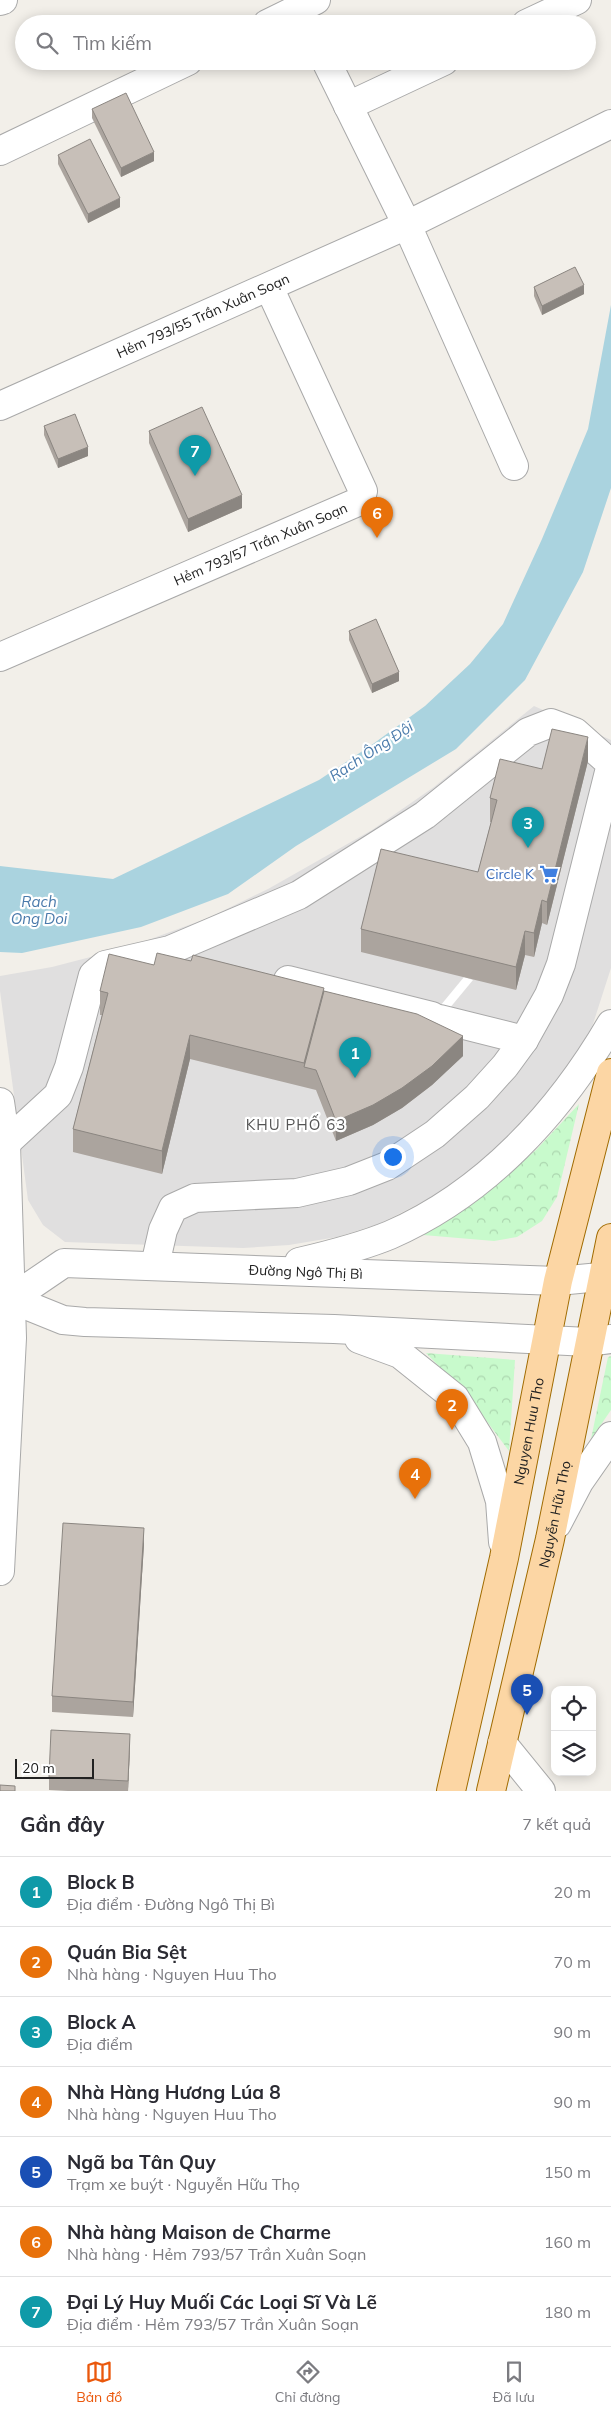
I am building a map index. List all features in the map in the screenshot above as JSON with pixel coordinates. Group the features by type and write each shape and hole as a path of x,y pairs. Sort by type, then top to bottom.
{"main road":[{"name":"Nguyen Huu Tho","path":"452,1791 504,1558 558,1282 611,1073"},
{"name":"Nguyễn Hữu Thọ","path":"491,1791 550,1539 600,1341 611,1238"}],"street":[{"path":"545,15 577,0"},
{"path":"295,15 308,11"},
{"path":"0,151 169,70"},
{"path":"330,70 407,225 514,466"},
{"path":"348,106 425,70"},
{"name":"Hẻm 793/55 Trần Xuân Soạn","path":"0,406 407,225 611,124"},
{"name":"Hẻm 793/57 Trần Xuân Soạn","path":"0,657 360,501 363,490 270,287"},
{"path":"6,1143 58,1095 69,1067 92,975 105,965 170,950 299,895 425,815 528,732 551,723 575,732 611,764 561,964 549,995 524,1040 505,1066 477,1097 435,1134 386,1166 349,1181 318,1189 297,1193 195,1198 173,1208 163,1230 155,1265"},
{"path":"170,950 209,960"},
{"path":"267,974 524,1040"},
{"path":"264,1270 330,1254 390,1234 438,1208 492,1172 538,1127 579,1075 611,1024"},
{"path":"0,1102 6,1143 6,1299 12,1338 0,1572"},
{"name":"Đường Ngô Thị Bì","path":"6,1299 64,1262 558,1282 606,1277"},
{"path":"6,1299 63,1320 600,1341"},
{"path":"334,1330 400,1354 455,1398 482,1442 500,1501 504,1558"},
{"path":"550,1539 578,1482 611,1436"},
{"path":"502,1743 541,1791"}],"shaded area":[{"path":"534,706 611,740 611,968 592,1027 572,1062 517,1134 450,1188 379,1224 337,1237 289,1245 243,1248 65,1242 43,1225 28,1200 0,991 0,976 52,967 129,947 208,918 268,889 372,830 434,787"}],"green space":[{"path":"579,1104 557,1197 542,1221 517,1237 494,1241 423,1235 487,1193 536,1150"},
{"path":"426,1353 515,1360 509,1451 467,1395"},
{"path":"611,1356 611,1410 591,1439 608,1357"}],"water":[{"name":"Rach Ong Doi","path":"611,305 611,488 583,572 525,680 456,749 296,846 228,894 141,927 22,953 0,952 0,866 113,879 319,780 425,706 470,664 503,624 542,539 588,429"}],"pier":[{"path":"464,977 473,980 425,1038 417,1034"}],"building":[{"path":"126,93 154,152 121,168 92,109"},
{"path":"90,139 120,198 88,214 58,155"},
{"path":"575,267 584,285 542,306 534,287"},
{"path":"202,407 242,495 188,519 149,431"},
{"path":"75,414 88,447 58,459 44,426"},
{"path":"376,619 399,672 372,684 349,631"},
{"path":"552,729 588,737 547,902 542,900 534,933 525,931 516,967 361,929 381,849 478,872 497,800 490,798 500,759 542,769"},
{"path":"157,953 191,961 193,955 324,988 304,1063 190,1035 162,1151 73,1129 108,993 100,991 109,954 154,965"},
{"path":"324,991 417,1014 463,1036 432,1066 402,1088 373,1105 336,1121 316,1070 304,1067"},
{"path":"63,1523 144,1528 133,1702 52,1696"},
{"path":"51,1730 130,1734 128,1781 49,1777"},
{"path":"0,1785 15,1786 15,1791 0,1791"}],"place":[{"name":"Đại Lý Huy Muối Các Loại Sĩ Và Lẽ","path":"195,476"},
{"name":"Nhà hàng Maison de Charme","path":"377,538"},
{"name":"Block A","path":"528,848"},
{"name":"Circle K","path":"549,874"},
{"name":"Block B","path":"355,1078"},
{"name":"Quán Bia Sệt","path":"452,1430"},
{"name":"Nhà Hàng Hương Lúa 8","path":"415,1499"},
{"name":"Ngã ba Tân Quy","path":"527,1715"}],"district":[{"name":"KHU PHỐ 63","path":"296,1124"}],"water label":[{"name":"Rạch Ông Đội","path":"371,751"}]}
